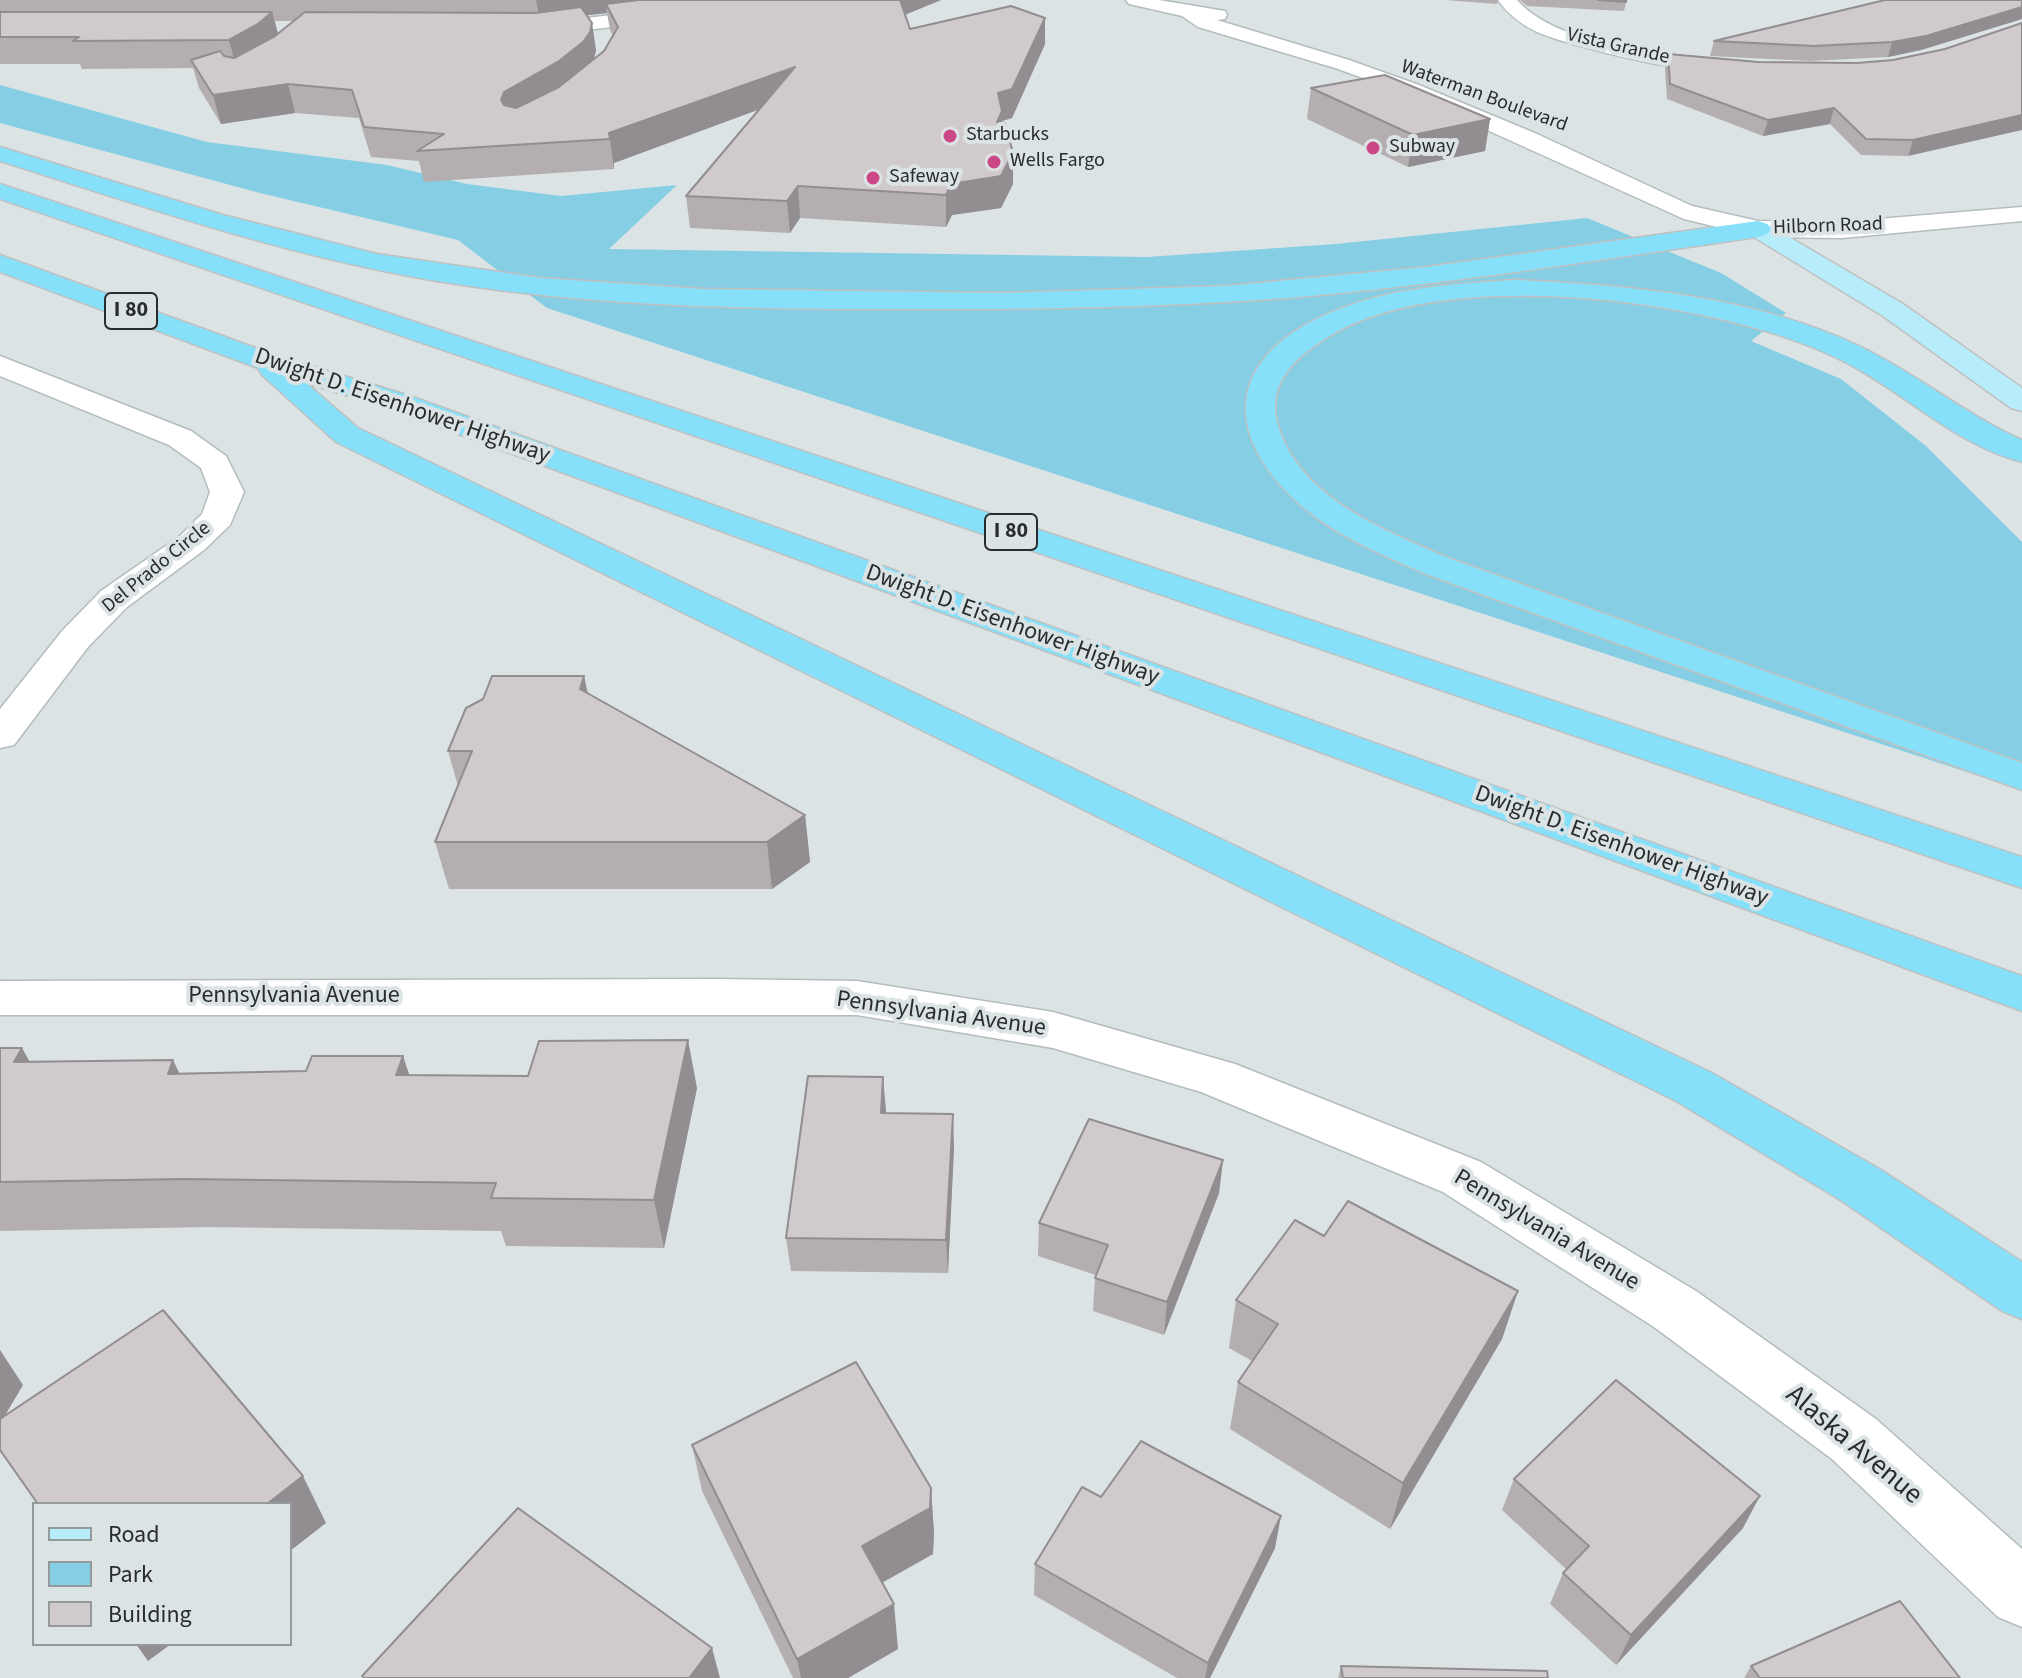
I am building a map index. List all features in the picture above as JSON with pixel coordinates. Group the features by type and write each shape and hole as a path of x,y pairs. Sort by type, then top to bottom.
{"highway":[{"path":"0,154 179,209 373,259 428,271 554,289 643,296 881,301 1113,300 1230,294 1372,280 1758,229"},
{"name":"I 80","path":"0,191 2022,873"},
{"name":"Dwight D. Eisenhower Highway","path":"0,263 262,360 399,402 2022,994"},
{"path":"2022,452 1953,418 1893,377 1826,342 1791,329 1703,306 1612,293 1537,289 1462,292 1396,301 1338,319 1300,342 1269,372 1258,408 1269,449 1303,490 1349,524 1527,599 2022,777"},
{"path":"262,360 347,435 1694,1087 1811,1151 1955,1245 2022,1294"}],"main road":[{"name":"Waterman Boulevard","path":"1758,229 1872,296 2022,402"}],"street":[{"path":"511,30 593,26 711,0"},
{"name":"Waterman Boulevard","path":"1135,0 1188,12 1229,16 1467,89"},
{"name":"Vista Grande","path":"1507,0 1518,14 1569,37 1648,57 1742,68"},
{"name":"Waterman Boulevard","path":"1188,12 1205,23 1342,64 1412,89 1558,152 1684,212 1758,229"},
{"path":"593,26 608,45"},
{"name":"Hilborn Road","path":"1758,229 1806,212 1863,204 2022,194"},
{"name":"Waterman Boulevard","path":"1724,198 1737,203 1758,229"},
{"name":"Hilborn Road","path":"1758,229 1842,230 2022,214"},
{"name":"Del Prado Circle","path":"0,365 180,438 215,463 227,492 218,518 192,543 114,599 75,639 0,736"},
{"name":"Pennsylvania Avenue","path":"0,998 857,998 1053,1030 1217,1078 1462,1177 1675,1309"},
{"name":"Alaska Avenue","path":"1675,1309 1854,1439 2022,1594"}],"green space":[{"path":"0,85 207,142 387,165 467,184 561,196 677,185 609,249 1147,257 1336,244 1587,218 1721,273 1786,313 1751,341 1841,379 1926,446 2022,542 2022,790 547,308 458,240 260,193 0,123"}],"building":[{"path":"639,0 900,0 910,29 1011,6 1045,18 1012,89 998,93 1002,111 997,122 1005,123 1013,153 1001,176 951,184 946,195 798,186 787,201 686,196 795,67 609,133 610,139 417,151 444,134 364,127 352,90 288,84 213,95 191,60 220,51 224,56 234,58 275,36 305,12 536,13 581,7 592,23 590,32 583,42 559,61 504,92 501,100 504,105 516,108 559,87 604,51 618,27 606,4"},
{"path":"1885,0 2022,0 2022,7 1926,36 1892,42 1814,46 1714,41"},
{"path":"0,12 272,12 258,24 229,40 73,41 79,37 0,37"},
{"path":"2022,23 2022,115 1913,140 1866,139 1834,108 1768,120 1670,84 1668,54 1758,62 1857,63 1893,60 1945,49"},
{"path":"1385,75 1490,119 1413,135 1311,88"},
{"path":"492,676 584,676 580,689 805,815 767,842 435,842 472,751 448,751 466,708 483,699"},
{"path":"688,1040 654,1200 491,1198 496,1183 184,1179 0,1182 0,1048 22,1048 14,1062 173,1060 168,1074 306,1071 312,1056 403,1056 396,1075 528,1076 539,1041"},
{"path":"808,1076 883,1077 881,1113 953,1114 946,1240 786,1238"},
{"path":"1089,1119 1223,1160 1167,1302 1095,1278 1108,1245 1039,1223"},
{"path":"1348,1201 1518,1291 1403,1483 1238,1382 1278,1324 1236,1300 1295,1220 1324,1236"},
{"path":"163,1310 303,1476 270,1502 37,1502 0,1450 0,1419"},
{"path":"856,1362 931,1488 930,1508 862,1546 894,1604 797,1659 692,1445"},
{"path":"1616,1380 1760,1496 1631,1635 1563,1573 1589,1546 1514,1479"},
{"path":"1141,1441 1281,1516 1208,1663 1035,1564 1082,1487 1101,1497"},
{"path":"518,1508 712,1648 689,1678 362,1676"},
{"path":"1900,1601 1960,1678 1760,1678 1751,1666"},
{"path":"1341,1666 1547,1671 1548,1678 1343,1678"}],"place":[{"name":"Starbucks","path":"950,136"},
{"name":"Subway","path":"1373,148"},
{"name":"Wells Fargo","path":"994,162"},
{"name":"Safeway","path":"873,178"}]}
